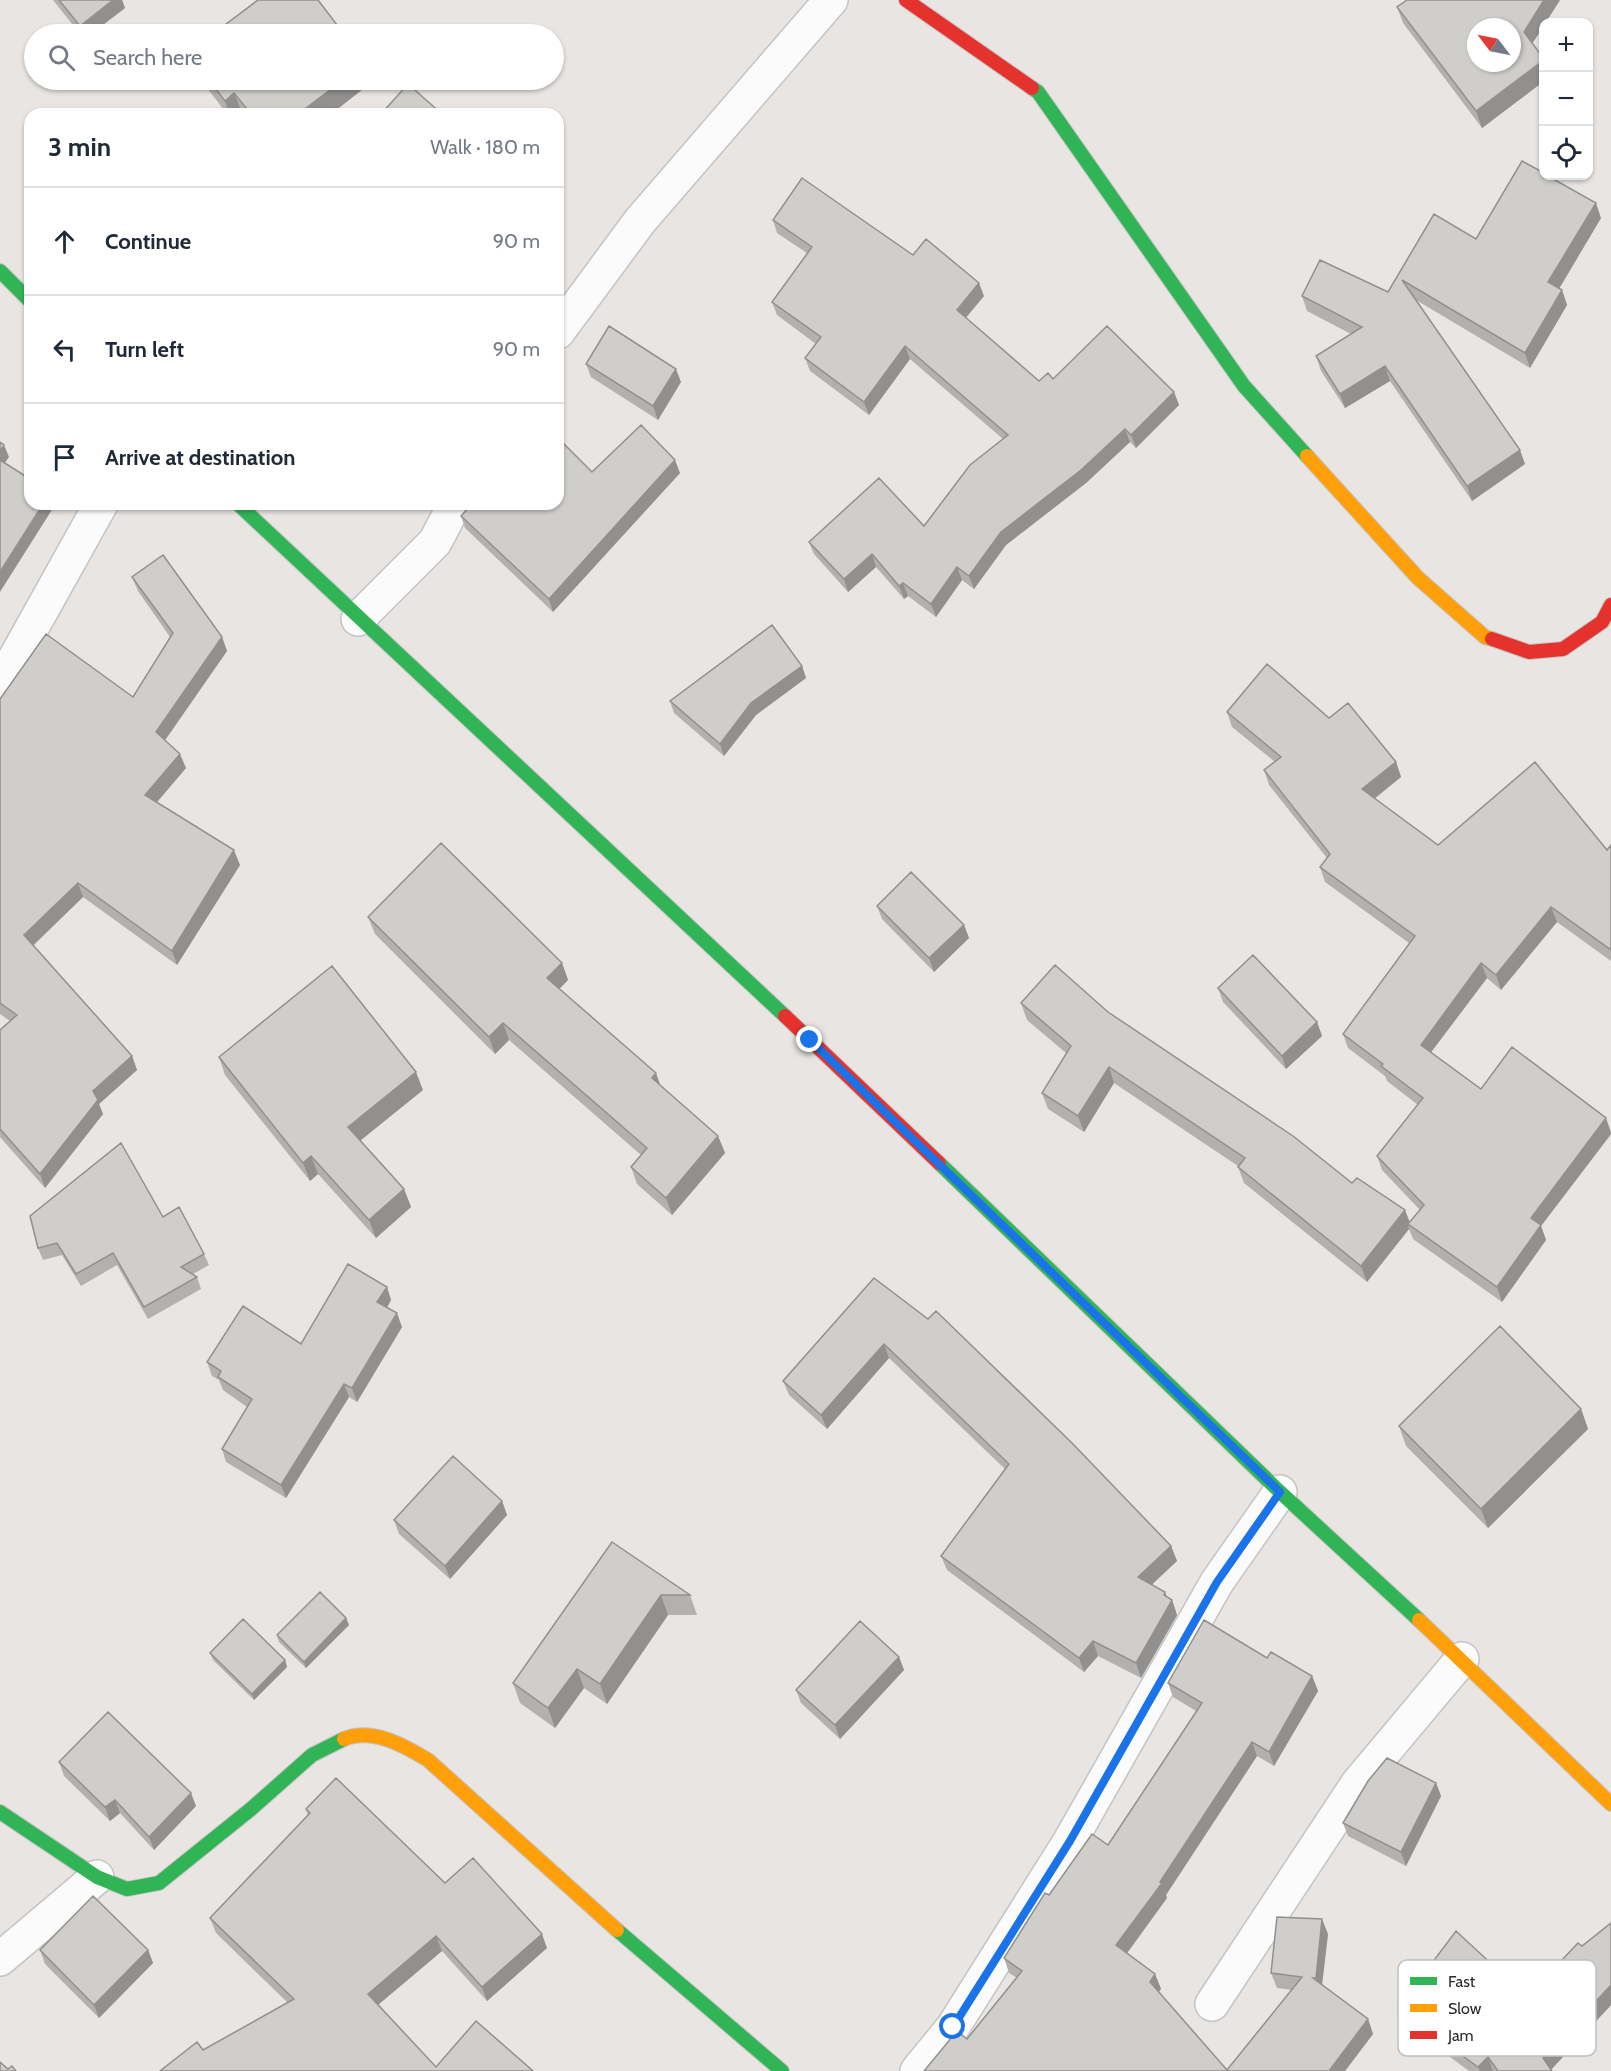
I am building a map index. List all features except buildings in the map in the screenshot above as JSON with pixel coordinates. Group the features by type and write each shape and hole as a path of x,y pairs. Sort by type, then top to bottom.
{"street":[{"path":"564,324 640,221 831,0"},
{"path":"906,0 1038,92 1244,386 1418,578 1485,637 1528,652 1563,649 1602,622 1611,605"},
{"path":"0,271 24,294"},
{"path":"0,685 98,510"},
{"path":"244,510 810,1040 1280,1492 1462,1659 1611,1804"},
{"path":"358,619 435,542 452,510"},
{"path":"917,2071 953,2027 1064,1851 1217,1582 1280,1492"},
{"path":"1212,2004 1358,1783 1462,1659"},
{"path":"0,1812 97,1877 127,1889 159,1883 312,1755 347,1737 369,1736 400,1743 428,1760 599,1915 782,2071"},
{"path":"0,1959 97,1877"}],"traffic: fast":[{"path":"1032,88 1038,92 1244,386 1307,456"},
{"path":"0,271 24,295"},
{"path":"244,510 785,1016"},
{"path":"939,1163 1280,1492 1419,1620"},
{"path":"0,1812 97,1877 127,1889 159,1883 251,1809 312,1755 344,1739"},
{"path":"617,1930 782,2071"}],"traffic: slow":[{"path":"1307,456 1418,578 1485,637 1492,639"},
{"path":"1419,1620 1611,1804"},
{"path":"344,1739 366,1735 377,1737 399,1744 428,1760 617,1930"}],"traffic: jam":[{"path":"906,0 1032,88"},
{"path":"1492,639 1529,652 1563,649 1602,622 1611,605"},
{"path":"785,1016 939,1163"}],"route":[{"path":"810,1040 1280,1492 1217,1582 1070,1841 953,2027"}]}
